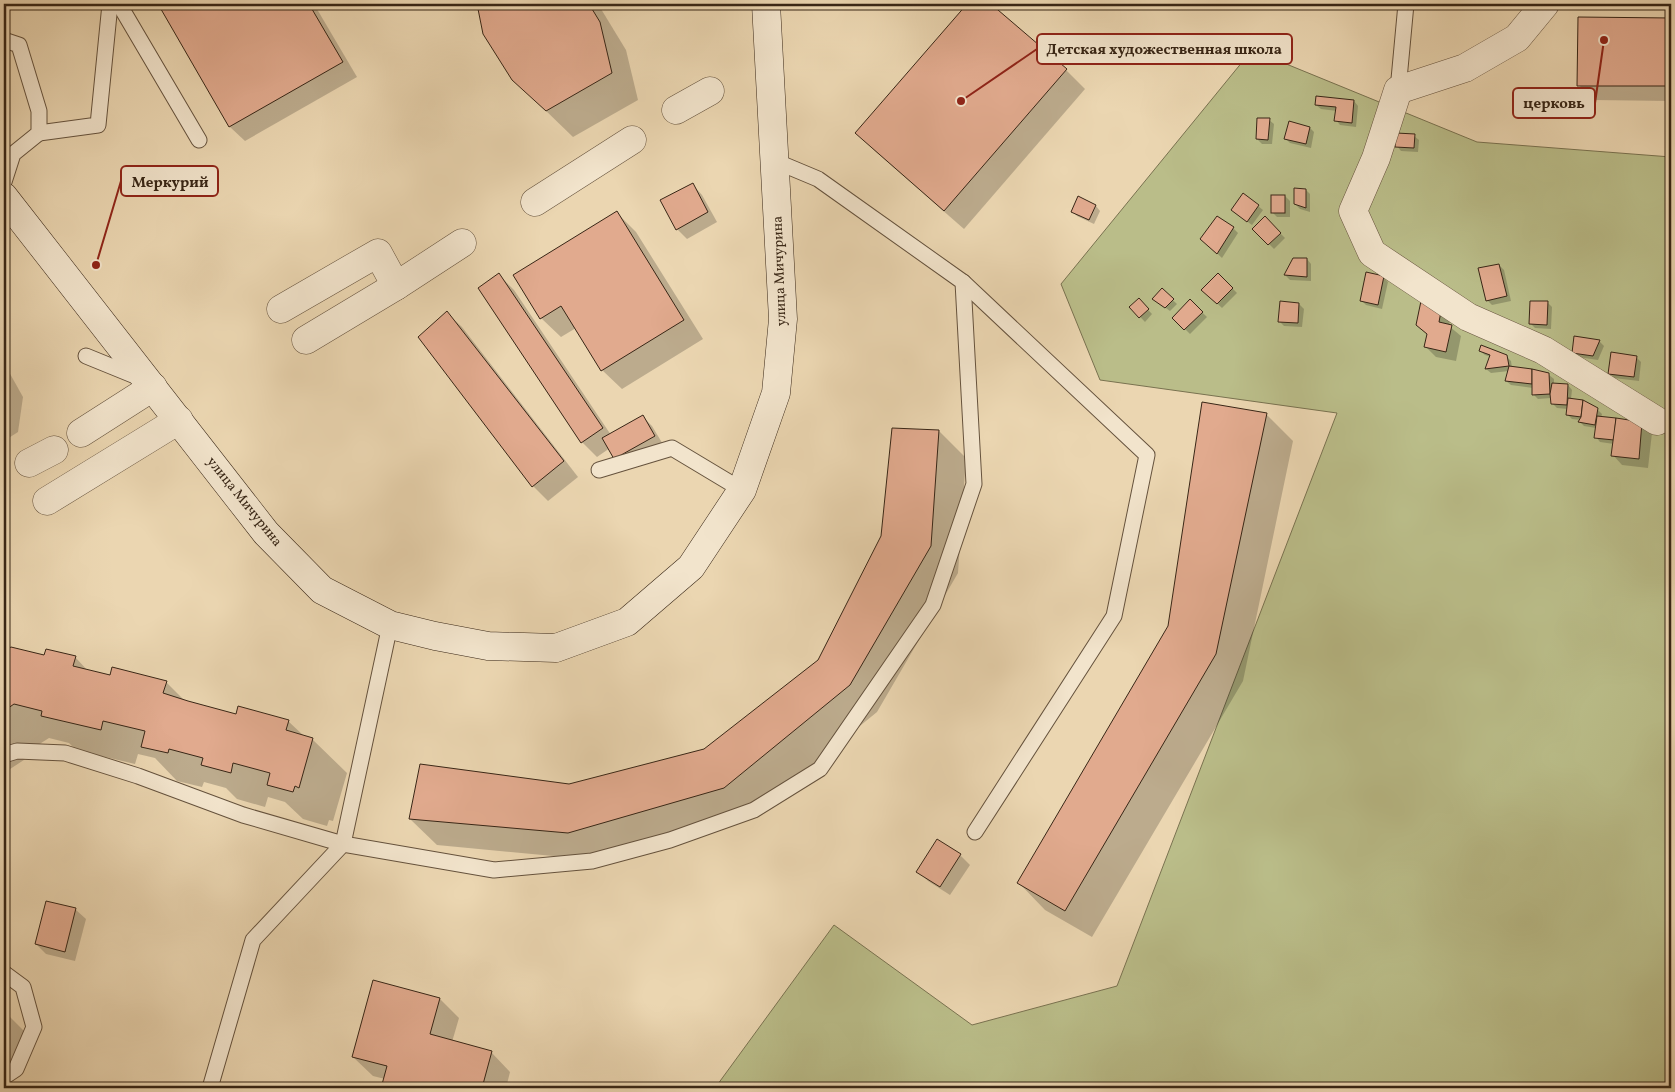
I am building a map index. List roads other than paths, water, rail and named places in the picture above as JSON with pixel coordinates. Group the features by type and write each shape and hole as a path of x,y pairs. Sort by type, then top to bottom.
{"street":[{"name":"улица Мичурина","path":"4,197 266,533 322,590 390,625 488,646 556,648 626,622 691,567 742,490 776,392 783,319 776,161 766,4"},
{"path":"1545,4 1517,38 1465,68 1398,90 1376,158 1353,211 1372,253 1468,317 1543,350 1657,421"},
{"path":"676,110 710,91"},
{"path":"534,202 632,140"},
{"path":"306,340 396,286 462,243"},
{"path":"281,309 378,253 396,286"},
{"path":"80,433 152,385"},
{"path":"47,501 179,420"},
{"path":"29,463 54,450"}],"lane":[{"path":"4,182 13,154 39,133 100,128 110,4"},
{"path":"119,4 199,140"},
{"path":"1398,90 1406,4"},
{"path":"4,40 19,45 39,111 39,133"},
{"path":"776,161 818,179 963,282 1147,455 1114,616 975,832"},
{"path":"4,755 17,751 65,753 138,776 243,814 343,844 494,870 592,861 670,840 754,810 820,769 933,605 974,484 963,282"},
{"path":"86,356 152,385"},
{"path":"599,470 672,448 742,490"},
{"path":"210,1088 252,940 343,844 390,625"},
{"path":"4,973 23,987 34,1027 16,1069 4,1077"}],"place":[{"name":"церковь","path":"1604,40"},
{"name":"Детская художественная школа","path":"961,101"},
{"name":"Меркурий","path":"96,265"}]}
